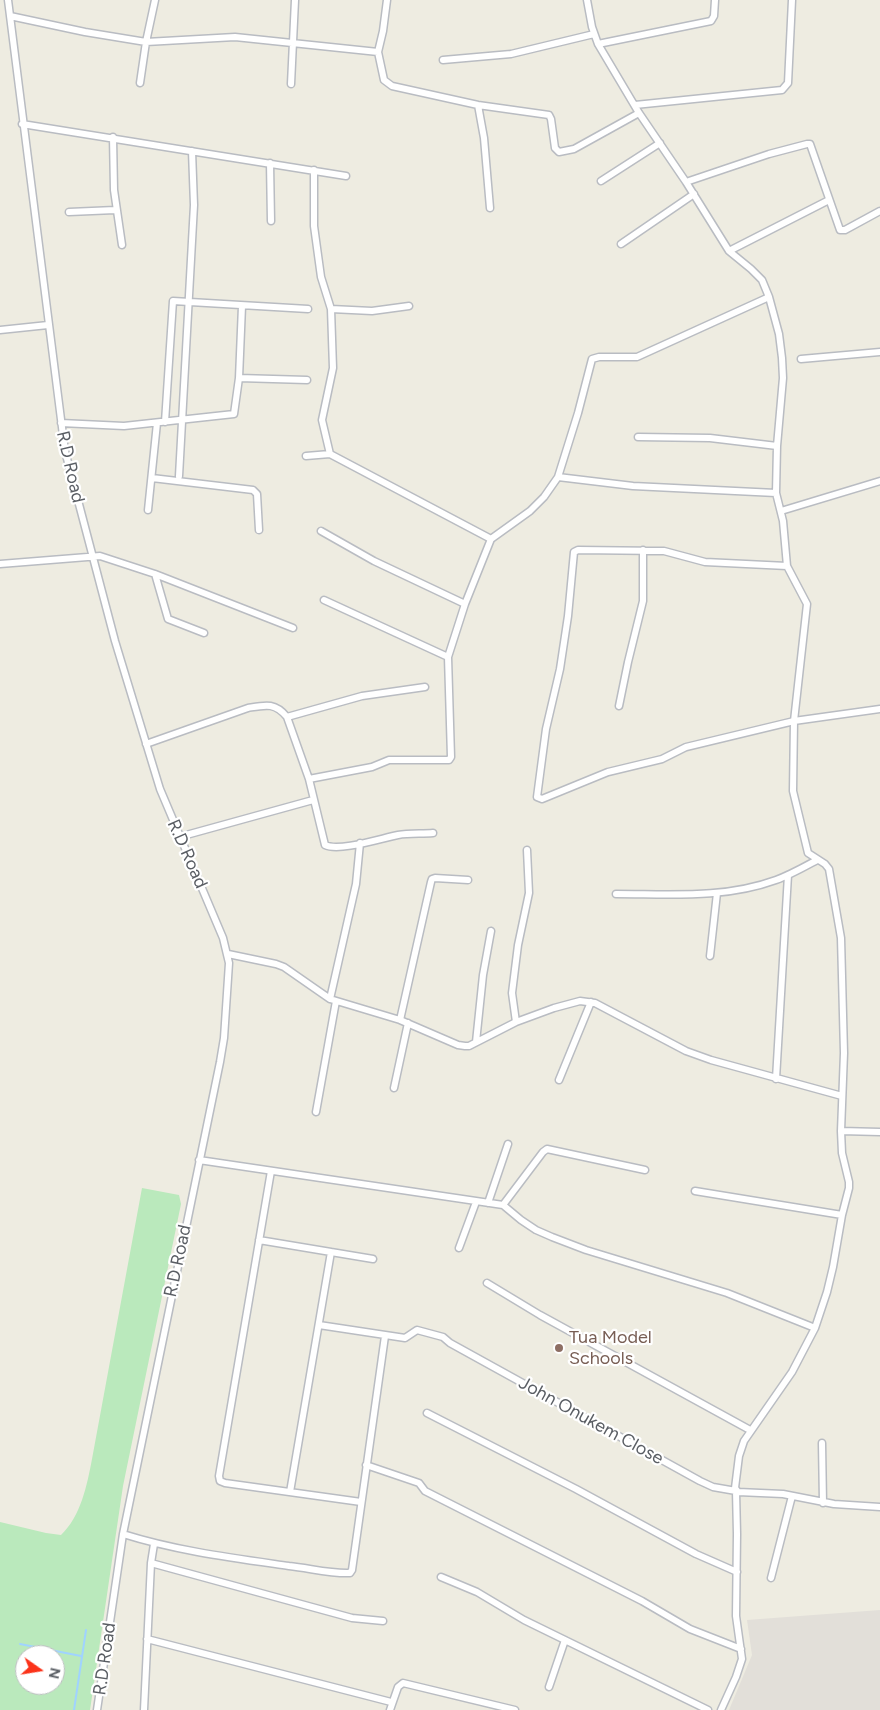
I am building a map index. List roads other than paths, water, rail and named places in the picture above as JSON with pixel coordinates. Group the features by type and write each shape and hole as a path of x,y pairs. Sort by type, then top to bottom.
{"street":[{"name":"R.D Road","path":"8,0 22,124 65,451 115,641 160,789 223,938 229,963 223,1045 123,1534 97,1710"},
{"path":"140,83 155,0"},
{"path":"291,84 295,0"},
{"path":"387,0 378,52 384,80 392,86 444,99 549,115 555,148 559,152 574,149 640,113"},
{"path":"586,0 598,44 635,105 729,251 758,275 769,297 779,334 783,378 777,446 776,493 787,566 807,604 794,721 794,798 808,853 825,864 829,869 842,938 844,1054 841,1131 842,1153 849,1182 832,1275 815,1328 792,1372 750,1430 739,1456 736,1491 736,1616 743,1655 741,1665 721,1710"},
{"path":"598,44 711,22 714,16 715,0"},
{"path":"635,105 782,90 788,83 792,0"},
{"path":"10,16 85,32 146,42 235,37 378,52"},
{"path":"443,60 511,54 594,34"},
{"path":"478,105 484,138 490,208"},
{"path":"22,124 113,137 346,176"},
{"path":"113,137 116,210 122,245"},
{"path":"601,181 660,143"},
{"path":"686,182 769,154 810,144 838,228 842,231 880,211"},
{"path":"178,476 194,205 192,151"},
{"path":"270,163 271,221"},
{"path":"314,170 314,226 321,277 331,310 333,368 322,420 330,454"},
{"path":"621,244 694,194"},
{"path":"729,251 829,200"},
{"path":"69,212 116,210"},
{"path":"309,779 372,767 389,760 449,760 451,757 448,657 465,604 491,539 530,511 544,497 558,477 594,358 637,357 769,297"},
{"path":"165,422 172,303 175,301 308,310"},
{"path":"61,423 124,426 234,414 239,378 242,306"},
{"path":"331,310 372,311 409,306"},
{"path":"0,330 48,325"},
{"path":"801,359 880,352"},
{"path":"239,378 307,380"},
{"path":"148,510 157,423"},
{"path":"638,437 710,438 777,446"},
{"path":"306,456 330,454 491,539"},
{"path":"558,477 633,486 776,493"},
{"path":"152,478 253,490 258,494 259,530"},
{"path":"780,511 880,481"},
{"path":"321,531 374,561 465,604"},
{"path":"787,566 705,562 671,552 643,550 578,550 574,552 568,616 560,668 546,729 537,797 542,799 608,772 662,759 686,746 794,721 880,708"},
{"path":"619,706 643,601 643,550"},
{"path":"0,564 91,555 100,556 155,574 293,628"},
{"path":"155,574 168,619 204,634"},
{"path":"324,600 448,657"},
{"path":"287,717 362,696 425,687"},
{"path":"146,744 248,708 265,705 272,706 280,709 287,717 309,779 325,845 360,843 400,835 433,833"},
{"path":"179,837 313,800"},
{"path":"316,1112 333,1000 356,884 360,843"},
{"path":"516,1022 512,993 518,945 529,892 527,850"},
{"path":"616,894 717,893 755,886 788,875 817,860"},
{"path":"776,1079 788,875"},
{"path":"400,1020 431,882 435,878 468,880"},
{"path":"710,956 717,893"},
{"path":"476,1042 490,930"},
{"path":"228,954 284,967 333,1000 400,1020 458,1045 469,1046 516,1022 580,1001 591,1002 686,1051 722,1064 842,1096"},
{"path":"559,1080 591,1002"},
{"path":"394,1088 408,1023"},
{"path":"841,1131 880,1132"},
{"path":"488,1203 508,1144"},
{"path":"503,1205 547,1149 645,1170"},
{"path":"199,1160 503,1205 536,1230 552,1237 586,1250 727,1293 815,1328"},
{"path":"271,1171 219,1476 220,1481 225,1484 361,1502"},
{"path":"695,1191 842,1215"},
{"path":"459,1248 476,1202"},
{"path":"259,1240 373,1259"},
{"path":"290,1492 331,1252"},
{"path":"487,1283 750,1430"},
{"path":"123,1534 154,1544 220,1556 350,1573 352,1570 385,1336 319,1325"},
{"name":"John Onukem Close","path":"385,1336 405,1338 417,1330 442,1337 713,1487 792,1496 823,1502 880,1507"},
{"path":"427,1413 576,1489 696,1554 737,1572"},
{"path":"822,1443 823,1502"},
{"path":"366,1465 419,1483 425,1491 642,1601 690,1629 741,1649"},
{"path":"771,1578 792,1496"},
{"path":"144,1710 151,1563 154,1544"},
{"path":"151,1563 352,1618 383,1621"},
{"path":"441,1577 477,1592 524,1620 708,1710"},
{"path":"147,1640 391,1702"},
{"path":"549,1687 565,1640"},
{"path":"390,1710 391,1702 398,1687 404,1683 515,1710"}],"waterway":[{"path":"74,1710 86,1630"},
{"path":"20,1644 81,1656"}],"place":[{"name":"Tua Model Schools","path":"559,1348"}]}
